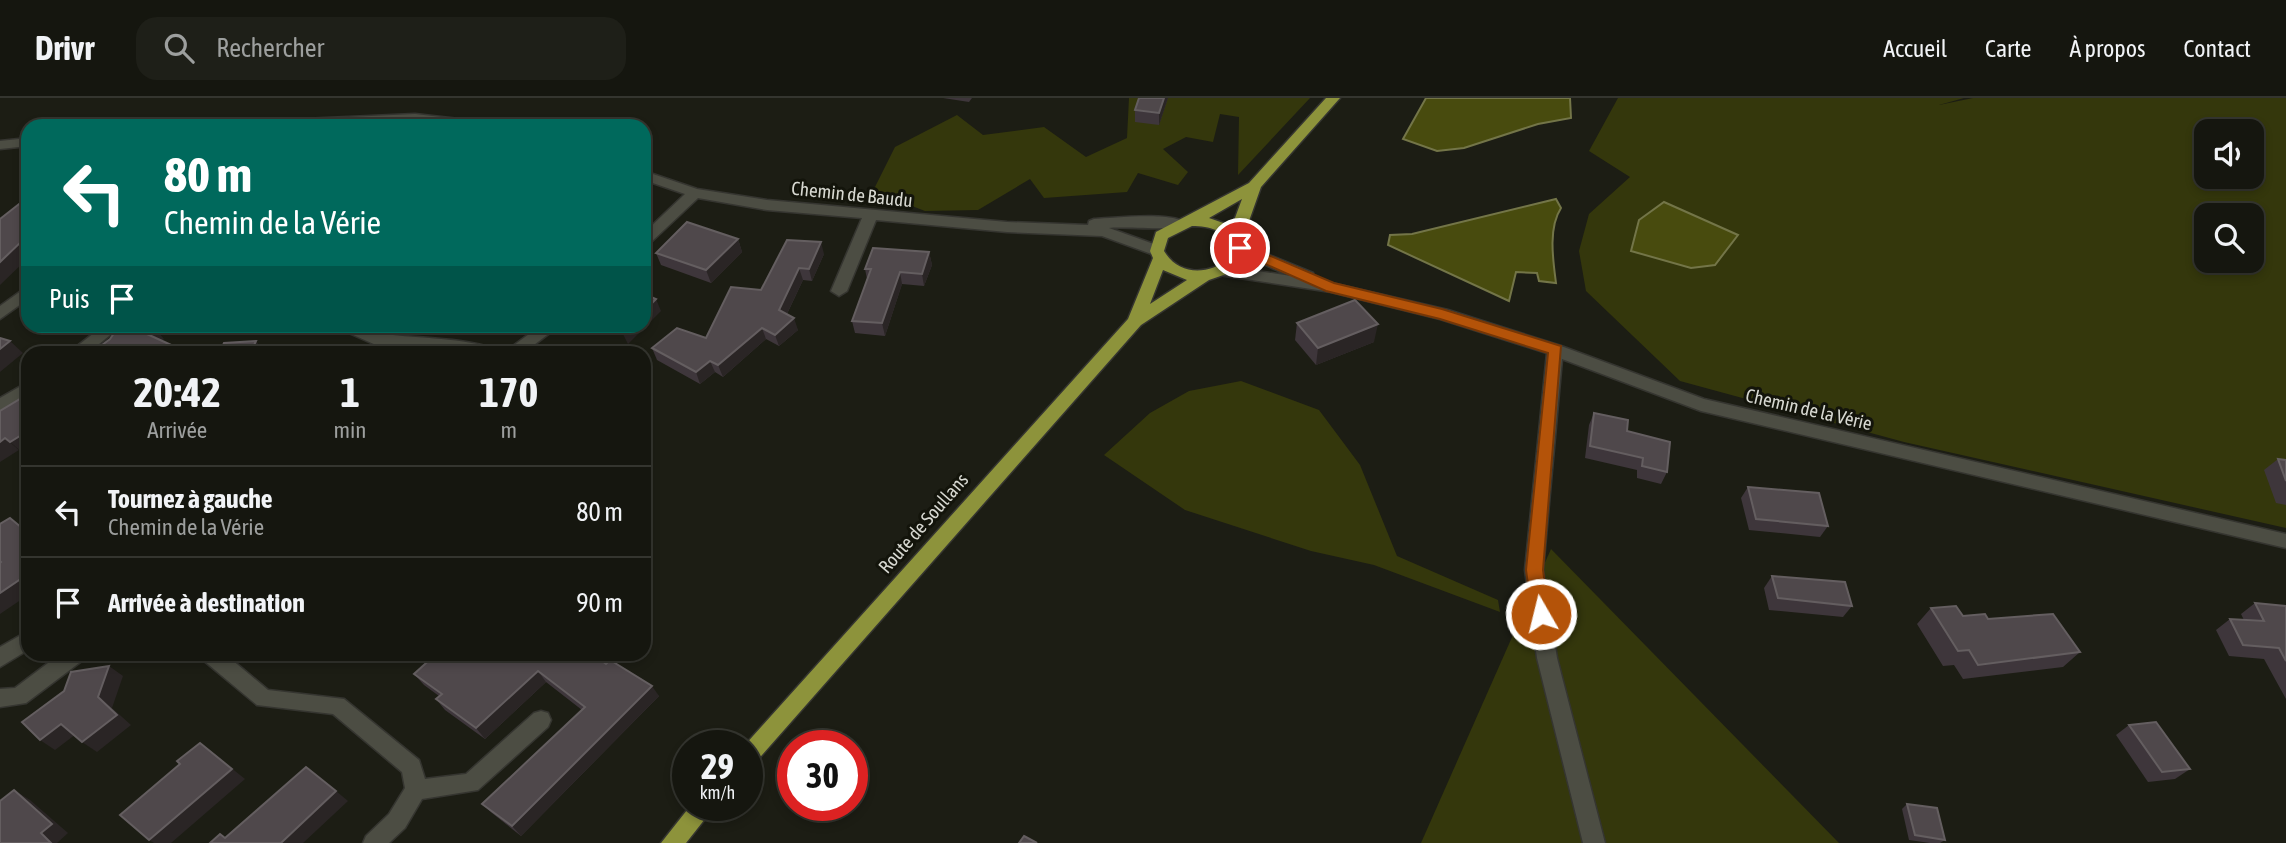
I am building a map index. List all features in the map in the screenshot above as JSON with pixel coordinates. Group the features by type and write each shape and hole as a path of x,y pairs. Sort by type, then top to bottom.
{"main road":[{"path":"1254,186 1238,242 1236,262 1224,271 1203,276 1176,271 1158,255 1161,235 1254,186 1333,98"},
{"path":"1186,222 1217,224 1238,242"},
{"name":"Route de Soullans","path":"1135,321 1158,255"},
{"name":"Route de Soullans","path":"763,739 1135,321 1203,276"},
{"path":"672,843 691,821"}],"street":[{"path":"398,119 424,119"},
{"path":"0,145 21,143"},
{"name":"Chemin de Baudu","path":"651,178 695,192 870,216 1007,227 1104,231 1158,255"},
{"path":"651,234 695,192"},
{"path":"839,291 870,216"},
{"name":"Chemin de Baudu","path":"1059,228 1133,221 1186,222"},
{"name":"Chemin de la Vérie","path":"1238,242 1331,287"},
{"name":"Chemin de la Vérie","path":"1224,271 1331,287 1442,314 1555,350 1701,405 2286,541"},
{"path":"0,314 21,296"},
{"path":"86,346 104,333"},
{"path":"363,333 376,339 451,346"},
{"path":"522,346 541,333"},
{"path":"1555,350 1534,570 1547,658 1594,843"},
{"path":"0,406 21,392"},
{"path":"0,658 21,644"},
{"path":"0,698 19,697 67,661"},
{"path":"218,661 264,699 337,705 412,767 416,790 397,821 374,843"},
{"path":"416,790 471,783 541,720"}],"green space":[{"path":"1129,98 1310,98 1238,175 1239,117 1220,114 1213,142 1186,137 1163,149 1188,172 1178,185 1138,173 1127,192 1044,198 1030,179 978,210 925,211 873,191 895,147 957,115 983,135 1044,127 1086,157 1127,138"},
{"path":"1618,98 1964,98 1939,105 1973,98 2286,98 2286,528 1904,442 1680,381 1586,291 1579,251 1589,214 1630,177 1589,151"},
{"path":"1241,381 1319,410 1360,465 1397,556 1498,600 1500,612 1374,565 1311,551 1185,510 1104,455 1150,413 1189,391"},
{"path":"1551,549 1839,843 1421,843"}],"shaded area":[{"path":"1426,98 1570,98 1571,118 1538,124 1464,148 1437,151 1403,139"},
{"path":"1556,199 1561,208 1553,234 1556,283 1539,281 1537,273 1516,272 1509,301 1388,245 1390,235 1412,234"},
{"path":"1664,202 1738,235 1715,265 1691,268 1631,251 1639,220"}],"building":[{"path":"1139,98 1164,98 1159,113 1135,110"},
{"path":"21,202 21,242 0,262 0,219"},
{"path":"687,222 738,239 706,270 656,253"},
{"path":"787,240 821,242 809,269 799,268 779,310 794,318 775,335 762,328 718,365 710,361 696,372 652,348 677,328 706,338 731,287 761,290"},
{"path":"873,248 929,252 922,274 900,272 882,323 852,321 871,269 865,269"},
{"path":"1355,300 1378,324 1318,348 1297,323"},
{"path":"114,333 148,333 173,346 101,346"},
{"path":"0,338 10,341 0,349"},
{"path":"256,341 254,346 223,346 224,343"},
{"path":"21,398 21,435 10,442 5,438 0,442 0,411"},
{"path":"1594,413 1628,420 1627,431 1670,442 1667,472 1642,466 1643,458 1590,446"},
{"path":"2278,459 2286,460 2286,481"},
{"path":"1748,487 1819,493 1828,526 1756,519"},
{"path":"10,518 21,527 21,579 0,593 1,562 0,524"},
{"path":"1772,576 1845,582 1852,606 1778,598"},
{"path":"2255,603 2286,606 2286,661 2279,648 2243,645 2230,619 2264,621"},
{"path":"1956,606 1963,616 1985,614 1988,619 2053,614 2080,652 1978,665 1969,650 1958,651 1931,608"},
{"path":"428,661 602,661 606,664 612,661 652,686 512,826 482,804 585,707 538,671 476,728 436,699 442,694 414,674"},
{"path":"109,666 98,697 117,715 82,742 61,724 40,740 22,722 64,691 71,672"},
{"path":"2156,722 2190,769 2162,772 2129,725"},
{"path":"200,743 232,769 149,840 120,815 180,764 177,761"},
{"path":"306,767 336,791 281,843 210,843 220,834 225,838"},
{"path":"14,790 52,824 41,833 51,843 0,843 0,801"},
{"path":"1907,804 1937,808 1945,840 1915,835"},
{"path":"1024,836 1037,843 1019,843"}],"route":[{"path":"1240,248 1331,287 1442,314 1555,350 1534,570 1541,614"}]}
